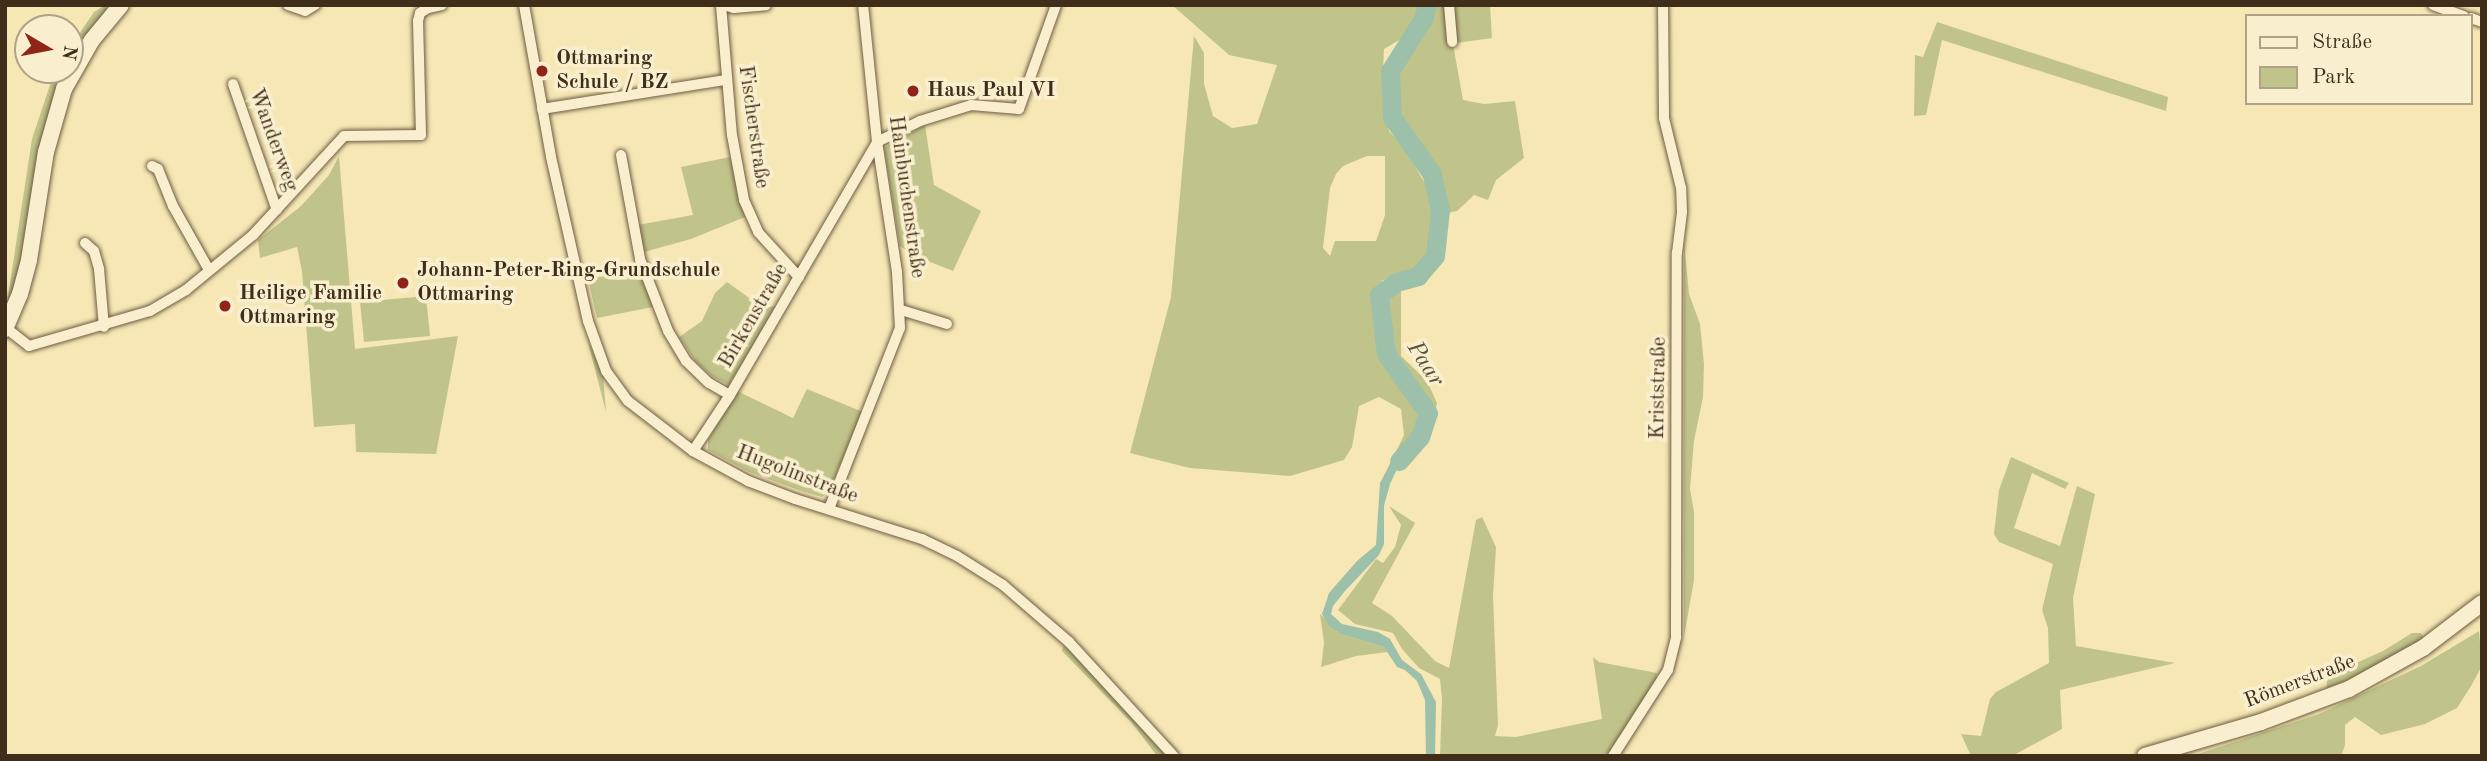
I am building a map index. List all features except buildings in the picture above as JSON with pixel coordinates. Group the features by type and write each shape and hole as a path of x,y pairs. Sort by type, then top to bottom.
{"main road":[{"path":"6,328 20,294 29,260 46,152 64,89 92,40 121,5"},
{"name":"Römerstraße","path":"2145,756 2315,704 2423,649 2482,603"}],"street":[{"path":"288,5 305,12 315,5"},
{"name":"Wanderweg","path":"6,328 29,346 104,327 159,306 209,271 277,210 344,136 421,135 418,21 421,13 428,8 442,5"},
{"name":"Hugolinstraße","path":"524,5 542,109 588,321 606,371 628,401 693,451 748,481 922,539 1003,585 1069,642 1174,756"},
{"path":"722,5 734,8 766,5"},
{"name":"Fischerstraße","path":"722,5 726,80 744,200 758,232 799,277"},
{"name":"Hainbuchenstraße","path":"829,509 895,344 901,310 877,142 863,5"},
{"path":"877,142 920,121 971,104 1019,109 1056,5"},
{"path":"1449,5 1452,42"},
{"name":"Kriststraße","path":"1613,756 1668,670 1676,637 1677,253 1682,212 1681,188 1664,118 1663,5"},
{"path":"2433,5 2458,14"},
{"path":"542,109 726,80"},
{"name":"Wanderweg","path":"233,84 277,210"},
{"name":"Birkenstraße","path":"693,451 730,395 877,142"},
{"path":"621,155 640,259 668,331 687,361 709,383 730,395"},
{"path":"152,166 158,169 173,206 209,271"},
{"path":"85,243 94,251 100,269 104,327"},
{"name":"Hainbuchenstraße","path":"901,310 947,324"}],"green space":[{"path":"105,5 107,10 84,45 84,27 94,12"},
{"path":"1172,5 1421,5 1413,26 1401,39 1384,49 1382,91 1389,131 1404,147 1430,192 1436,211 1435,233 1430,256 1418,269 1381,281 1401,292 1401,356 1427,381 1437,403 1431,434 1419,446 1415,437 1393,458 1404,435 1401,409 1379,397 1359,406 1352,447 1344,460 1290,476 1190,468 1130,453 1171,297 1194,36 1204,53 1204,84 1213,116 1232,128 1257,124 1277,65 1229,55","holes":["1367,156 1385,156 1385,215 1376,241 1335,241 1330,256 1323,248 1330,188 1336,174 1343,166"]},
{"path":"1430,5 1446,5 1463,100 1484,104 1515,101 1524,158 1496,180 1488,200 1474,195 1457,211 1447,213 1436,174 1398,118 1397,73 1404,53 1422,34"},
{"path":"1452,5 1490,5 1492,38 1456,43"},
{"path":"1937,22 2168,97 2166,111 1942,40 1926,115 1914,116 1915,55 1923,57"},
{"path":"50,84 65,84 19,276 5,316 32,139"},
{"path":"925,125 934,185 981,211 953,271 915,256 900,246 884,148"},
{"path":"339,156 355,349 458,336 436,454 356,452 355,424 314,427 302,271 297,247 260,258 258,240 301,206 329,175"},
{"path":"730,157 745,217 691,239 644,252 637,225 693,215 681,167"},
{"path":"1684,242 1689,294 1700,324 1704,364 1703,397 1694,441 1690,489 1694,512 1694,580 1684,637"},
{"path":"641,270 653,307 597,318 588,279"},
{"path":"727,282 763,308 776,306 729,385 712,376 696,362 679,337 702,321 715,293"},
{"path":"426,296 430,336 364,342 360,302"},
{"path":"588,342 603,374 606,412"},
{"path":"807,389 863,412 828,493 822,497 749,472 708,450 708,440 737,391 793,418"},
{"path":"2011,457 2069,483 2065,489 2032,473 2014,528 2060,546 2077,486 2095,494 2073,598 2076,646 2175,663 2060,690 2062,729 2012,756 1971,756 1961,734 1981,736 1990,699 1996,692 2049,663 2048,628 2042,610 2053,564 1999,542 1994,534 1999,490"},
{"path":"1389,506 1415,523 1372,603 1392,616 1435,661 1449,668 1476,520 1482,517 1496,547 1493,596 1498,725 1495,736 1516,737 1602,719 1593,657 1599,662 1657,673 1656,682 1606,756 1440,756 1440,679 1419,668 1402,649 1393,633 1355,624 1338,610 1376,559 1383,563 1395,547 1401,525"},
{"path":"1320,614 1344,635 1384,647 1388,652 1356,656 1321,667 1324,643"},
{"path":"2479,631 2482,666 2471,686 2457,708 2425,724 2381,735 2355,717 2345,725 2345,745 2341,756 2192,756 2319,714 2421,666"},
{"path":"2412,633 2421,633 2424,639 2385,665 2326,692 2327,680 2334,673 2383,651"},
{"path":"1063,646 1069,649 1169,756 1157,756 1132,723 1062,651"}],"shaded area":[{"path":"1415,437 1419,446 1397,469 1390,484 1384,506 1384,544 1379,555 1345,591 1333,606 1331,614 1342,624 1378,632 1390,639 1402,660 1421,674 1436,702 1435,756 1426,756 1425,700 1417,681 1405,670 1397,667 1384,647 1344,635 1329,626 1322,614 1329,593 1357,561 1376,545 1380,483 1393,458"}],"waterway":[{"name":"Paar","path":"1399,461 1420,437 1428,413 1386,354 1379,295 1396,282 1418,276 1435,256 1440,210 1432,174 1392,117 1390,71 1423,19 1427,5"}],"place":[{"name":"Ottmaring Schule / BZ","path":"542,71"},
{"name":"Haus Paul VI","path":"913,91"},
{"name":"Johann-Peter-Ring-Grundschule Ottmaring","path":"403,283"},
{"name":"Heilige Familie Ottmaring","path":"225,306"}]}
